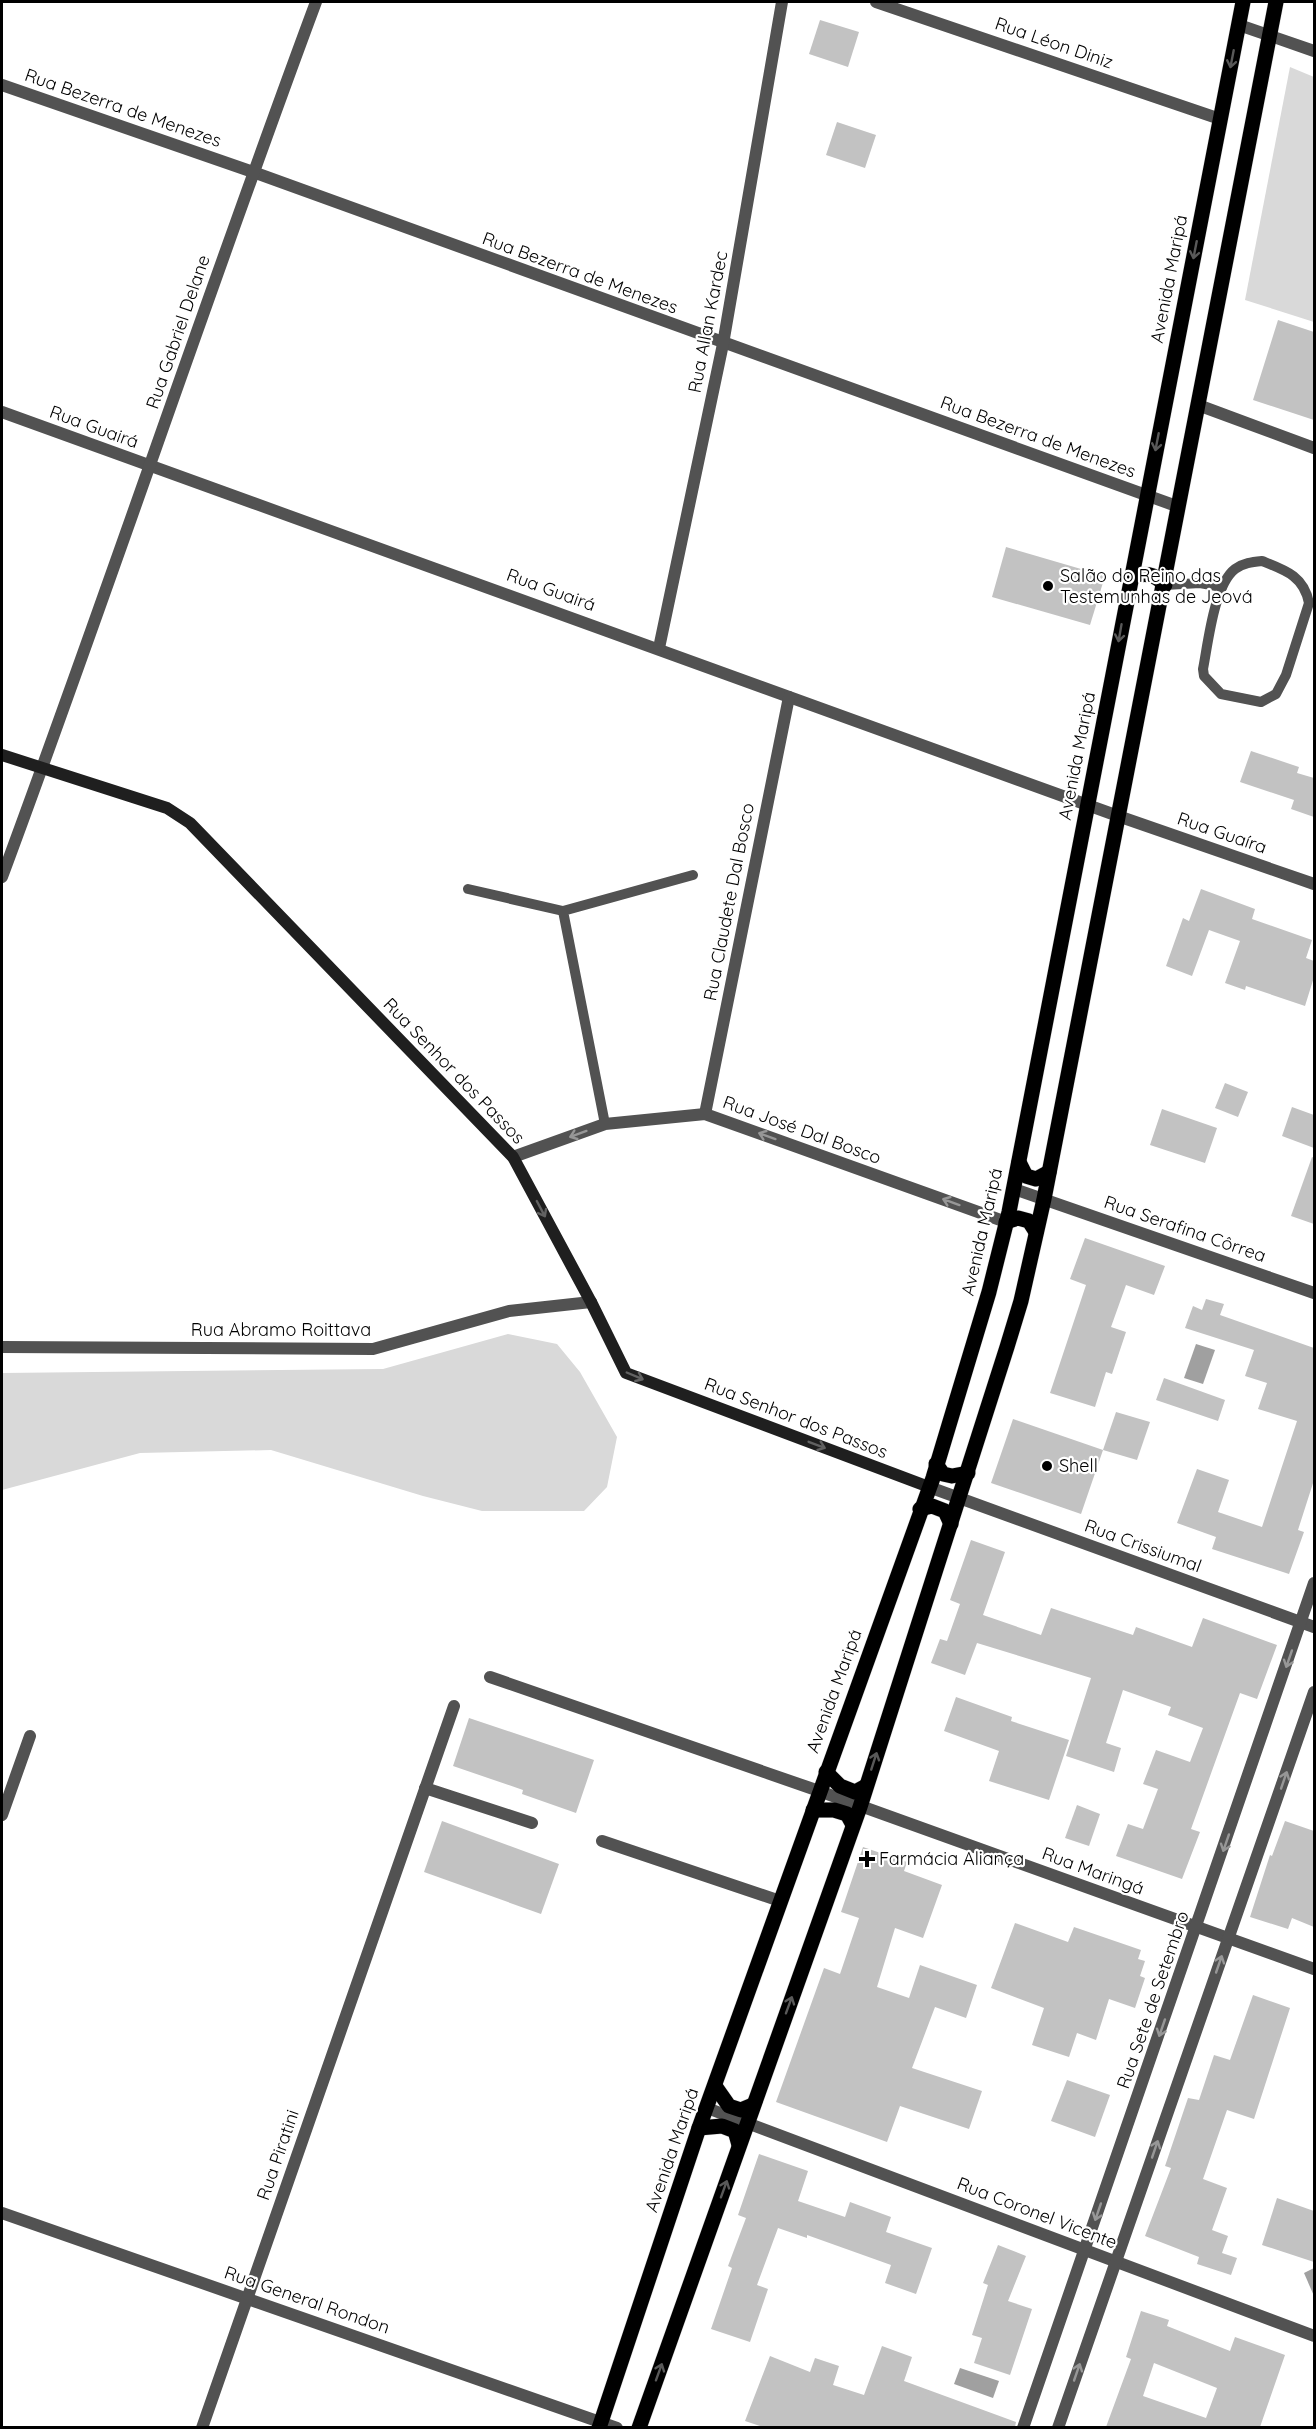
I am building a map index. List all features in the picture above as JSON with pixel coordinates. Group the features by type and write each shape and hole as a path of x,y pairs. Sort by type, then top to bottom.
{"main road":[{"name":"Avenida Maripá","path":"600,2425 699,2128 929,1487 989,1292 1014,1189 1130,578 1243,2"},
{"path":"639,2427 854,1825 1021,1301 1044,1199 1165,585 1276,2"},
{"path":"1130,578 1143,573 1158,577 1165,585"},
{"path":"1019,1162 1026,1176 1036,1179 1049,1172"},
{"path":"1006,1222 1018,1218 1029,1221 1036,1232"},
{"path":"936,1464 943,1474 952,1476 968,1473"},
{"path":"920,1509 932,1506 945,1511 951,1524"},
{"path":"826,1772 840,1786 855,1792 866,1786"},
{"path":"813,1810 834,1810 847,1814 854,1825"},
{"path":"715,2086 729,2106 741,2110 753,2105"},
{"path":"699,2128 722,2126 735,2131 739,2145"}],"street":[{"name":"Rua Gabriel Delane","path":"2,877 253,172 316,2"},
{"name":"Rua Allan Kardec","path":"659,648 723,344 782,2"},
{"name":"Rua Léon Diniz","path":"876,2 1220,119"},
{"path":"1239,25 1314,51"},
{"name":"Rua Bezerra de Menezes","path":"2,85 253,172 723,344 1179,507"},
{"path":"1198,405 1314,448"},
{"name":"Rua Guairá","path":"2,412 1088,805"},
{"name":"Rua Claudete Dal Bosco","path":"705,1114 789,697"},
{"name":"Rua Senhor dos Passos","path":"2,755 166,808 190,823 513,1157 591,1302 626,1373 929,1487"},
{"name":"Rua Guaíra","path":"1088,805 1314,884"},
{"name":"Rua José Dal Bosco","path":"513,1157 604,1124 705,1114 1006,1222"},
{"name":"Rua Serafina Côrrea","path":"1014,1189 1314,1293"},
{"name":"Rua Abramo Roittava","path":"2,1347 373,1349 509,1311 591,1302"},
{"name":"Rua Crissiumal","path":"929,1487 1314,1627"},
{"name":"Rua Sete de Setembro","path":"1023,2427 1314,1583"},
{"name":"Rua Maringá","path":"490,1677 819,1791 1314,1969"},
{"path":"1058,2427 1314,1692"},
{"name":"Rua Piratini","path":"202,2427 454,1706"},
{"path":"2,1815 30,1736"},
{"path":"425,1788 532,1823"},
{"path":"602,1841 780,1901"},
{"name":"Rua Coronel Vicente","path":"707,2108 1314,2336"},
{"name":"Rua General Rondon","path":"2,2213 600,2425 616,2427"}],"lane":[{"path":"1262,561 1291,572 1308,595 1309,603 1286,675 1276,694 1261,702 1221,694 1204,676 1209,639 1222,587 1234,570 1248,562 1262,561"},
{"path":"1165,585 1200,583 1222,587"},
{"path":"468,889 563,911 693,875"},
{"path":"563,911 604,1124"}],"shaded area":[{"path":"1290,67 1314,77 1314,322 1245,300"},
{"path":"508,1334 557,1344 580,1372 617,1437 607,1487 584,1511 482,1511 423,1496 271,1450 140,1453 2,1490 2,1373 383,1369"},
{"path":"1196,1344 1215,1350 1203,1384 1184,1378"},
{"path":"1314,2268 1314,2296 1304,2273"},
{"path":"960,2368 999,2381 993,2398 954,2384"}],"building":[{"path":"820,20 859,32 848,67 809,54"},
{"path":"837,122 876,135 865,168 826,155"},
{"path":"1278,320 1314,332 1314,420 1253,400"},
{"name":"Salão do Reino das Testemunhas de Jeová","path":"1006,547 1105,576 1090,625 992,597"},
{"path":"1251,751 1299,767 1297,773 1314,778 1314,817 1291,809 1294,800 1240,782"},
{"path":"1201,889 1255,909 1252,919 1312,940 1306,958 1314,961 1314,977 1305,1006 1246,986 1245,990 1225,983 1240,941 1209,930 1192,976 1166,966 1183,918 1189,921"},
{"path":"1225,1083 1248,1092 1238,1117 1215,1108"},
{"path":"1292,1107 1314,1115 1314,1148 1282,1136"},
{"path":"1162,1109 1217,1128 1205,1163 1150,1145"},
{"path":"1312,1157 1314,1158 1314,1224 1291,1216"},
{"path":"1085,1238 1165,1266 1154,1295 1126,1285 1111,1327 1126,1332 1112,1374 1106,1372 1095,1407 1050,1393 1086,1285 1070,1279"},
{"path":"1206,1299 1224,1304 1220,1315 1314,1348 1314,1480 1298,1530 1304,1532 1289,1574 1212,1549 1216,1537 1177,1523 1197,1469 1229,1480 1218,1512 1262,1527 1297,1421 1258,1409 1267,1383 1245,1376 1254,1350 1185,1328 1193,1306 1202,1310"},
{"path":"1164,1378 1225,1400 1218,1421 1156,1400"},
{"path":"1116,1412 1150,1422 1137,1460 1103,1450"},
{"name":"Shell","path":"1013,1419 1103,1450 1081,1514 991,1483"},
{"path":"971,1540 1005,1552 983,1615 1041,1635 1051,1608 1133,1635 1136,1627 1192,1647 1203,1618 1277,1645 1257,1699 1240,1693 1191,1829 1200,1832 1182,1879 1116,1856 1128,1824 1143,1829 1158,1789 1143,1784 1156,1750 1190,1762 1203,1728 1168,1715 1171,1707 1123,1690 1106,1743 1121,1748 1114,1772 1066,1756 1091,1678 977,1643 965,1675 931,1663 940,1639 947,1641 960,1604 950,1600"},
{"path":"956,1697 1012,1717 1011,1721 1069,1740 1049,1800 989,1781 999,1751 944,1731"},
{"path":"469,1718 594,1760 576,1813 522,1794 523,1790 453,1766"},
{"path":"1077,1805 1100,1814 1089,1846 1065,1838"},
{"path":"442,1821 559,1864 541,1914 424,1872"},
{"path":"1285,1821 1314,1831 1314,1927 1292,1918 1288,1929 1250,1917 1270,1855 1272,1856"},
{"path":"863,1847 907,1862 904,1871 942,1885 923,1938 895,1928 877,1987 909,1998 920,1965 977,1985 966,2018 935,2007 912,2068 982,2091 969,2129 900,2106 887,2142 776,2102 824,1968 840,1974 859,1918 841,1912"},
{"path":"1015,1923 1068,1942 1074,1927 1141,1950 1138,1959 1145,1961 1140,1976 1145,1978 1135,2008 1109,1999 1096,2040 1077,2033 1069,2057 1032,2045 1044,2008 991,1988"},
{"path":"1253,1995 1290,2008 1254,2119 1227,2110 1203,2179 1227,2188 1212,2230 1228,2236 1222,2253 1237,2258 1231,2275 1197,2264 1199,2257 1145,2236 1171,2168 1165,2166 1188,2098 1199,2100 1214,2055 1230,2060"},
{"path":"1067,2080 1110,2095 1095,2137 1051,2121"},
{"path":"759,2154 808,2171 798,2201 845,2217 850,2202 891,2217 886,2232 932,2248 916,2294 885,2283 891,2265 807,2235 807,2238 778,2228 757,2285 768,2289 750,2342 711,2329 732,2268 728,2266 746,2218 738,2215"},
{"path":"1277,2198 1314,2211 1314,2262 1262,2245"},
{"path":"998,2245 1026,2256 1008,2301 1032,2309 1010,2375 974,2363 982,2338 972,2335 988,2285 983,2283"},
{"path":"1141,2311 1169,2320 1167,2326 1230,2351 1235,2337 1285,2355 1260,2427 1106,2427 1131,2359 1126,2357","holes":["1154,2363 1217,2388 1206,2418 1143,2396"]},
{"path":"882,2346 912,2357 904,2381 1016,2422 1015,2427 763,2427 745,2421 770,2356 810,2372 815,2358 839,2366 833,2385 864,2395"}],"place":[{"name":"Salão do Reino das Testemunhas de Jeová","path":"1048,586"},
{"name":"Shell","path":"1047,1466"},
{"name":"Farmácia Aliança","path":"867,1859"}]}
